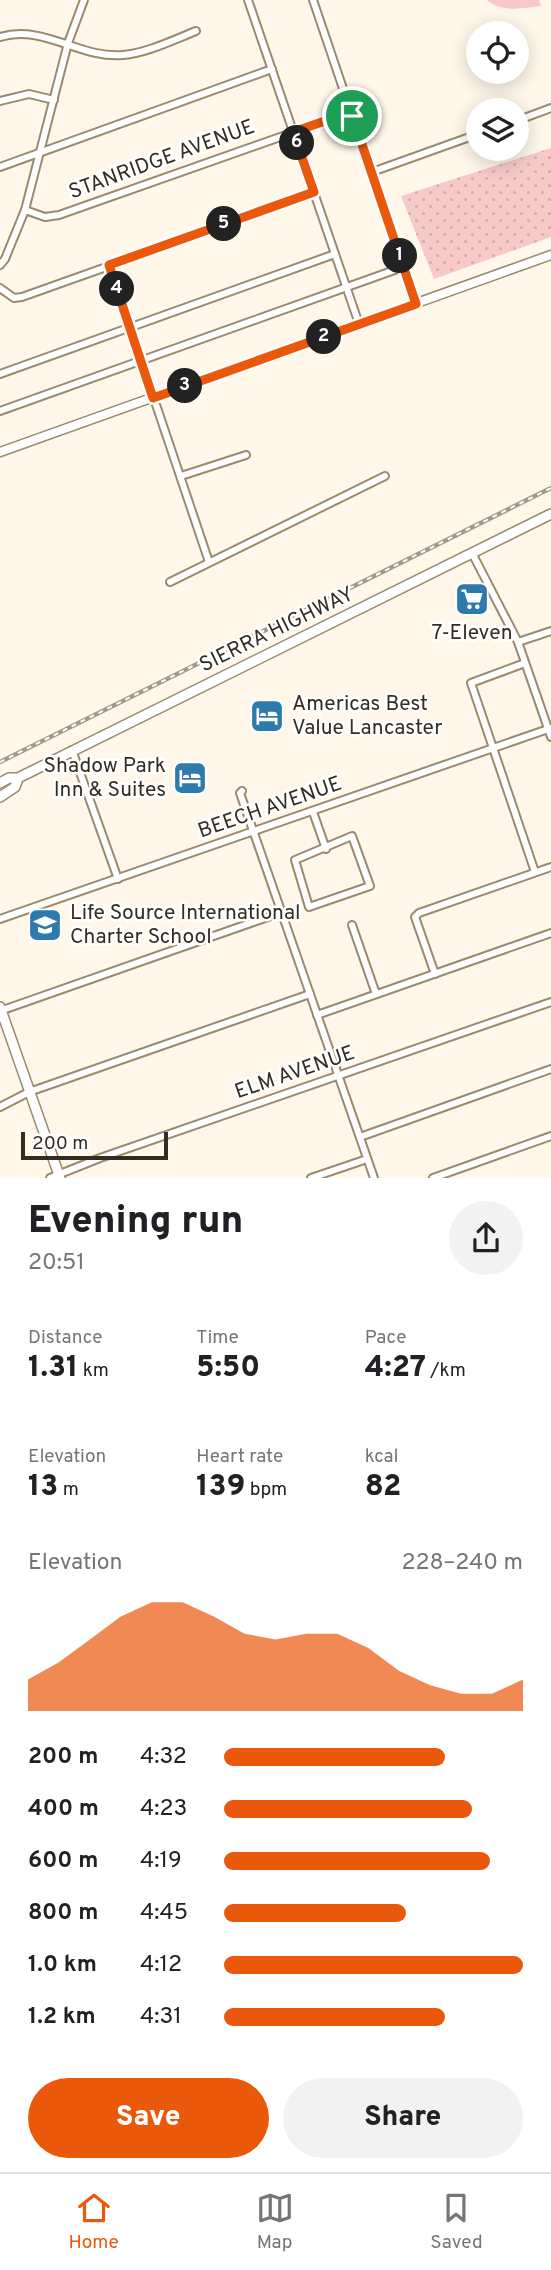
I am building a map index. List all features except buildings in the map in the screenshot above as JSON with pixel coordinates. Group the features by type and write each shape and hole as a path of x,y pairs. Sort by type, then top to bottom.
{"main road":[{"path":"0,452 551,255"},
{"name":"SIERRA HIGHWAY","path":"0,783 9,778 19,778 551,514"},
{"name":"SIERRA HIGHWAY","path":"0,797 15,787 19,778"},
{"path":"0,1010 56,1177"}],"street":[{"path":"0,265 5,260 24,210 68,43 83,0"},
{"path":"248,0 359,324"},
{"path":"313,0 416,304"},
{"path":"0,37 27,33 104,54 122,55 142,51 196,31"},
{"path":"0,167 272,69"},
{"path":"0,101 29,94 54,100"},
{"path":"529,116 551,108"},
{"name":"STANRIDGE AVENUE","path":"24,210 46,217 59,215 351,112"},
{"path":"372,172 466,138"},
{"path":"0,288 14,298 22,298 314,192"},
{"path":"0,373 335,254"},
{"path":"109,265 209,562"},
{"path":"0,411 403,267"},
{"path":"181,476 246,454"},
{"path":"170,582 386,476"},
{"path":"472,554 517,642 551,737"},
{"path":"517,642 551,631"},
{"path":"525,663 471,683 535,872"},
{"name":"BEECH AVENUE","path":"0,919 550,729"},
{"path":"72,750 118,879"},
{"path":"242,791 240,793 374,1178"},
{"path":"313,812 326,849"},
{"path":"352,836 370,886 309,907 295,860 326,849 331,844 352,836"},
{"path":"435,974 415,917 419,913 551,867"},
{"path":"0,1010 282,912"},
{"path":"352,925 376,994"},
{"path":"317,1015 551,933"},
{"path":"0,1107 29,1092 310,994"},
{"name":"ELM AVENUE","path":"56,1177 551,1002"},
{"path":"360,1137 551,1069"},
{"path":"433,1178 551,1136"},
{"path":"311,1178 367,1159"}],"shaded area":[{"path":"487,0 539,0 541,6 505,8"},
{"path":"551,148 551,237 434,279 401,196 510,161 529,161 529,155"}],"railway":[{"path":"0,762 551,488"}],"place":[{"name":"7-Eleven","path":"472,599"},
{"name":"Americas Best Value Lancaster","path":"267,716"},
{"name":"Shadow Park Inn & Suites","path":"190,778"},
{"name":"Life Source International Charter School","path":"45,925"}],"route":[{"path":"351,112 352,116 416,304 153,398 109,265 314,192 293,132 351,112"}]}
